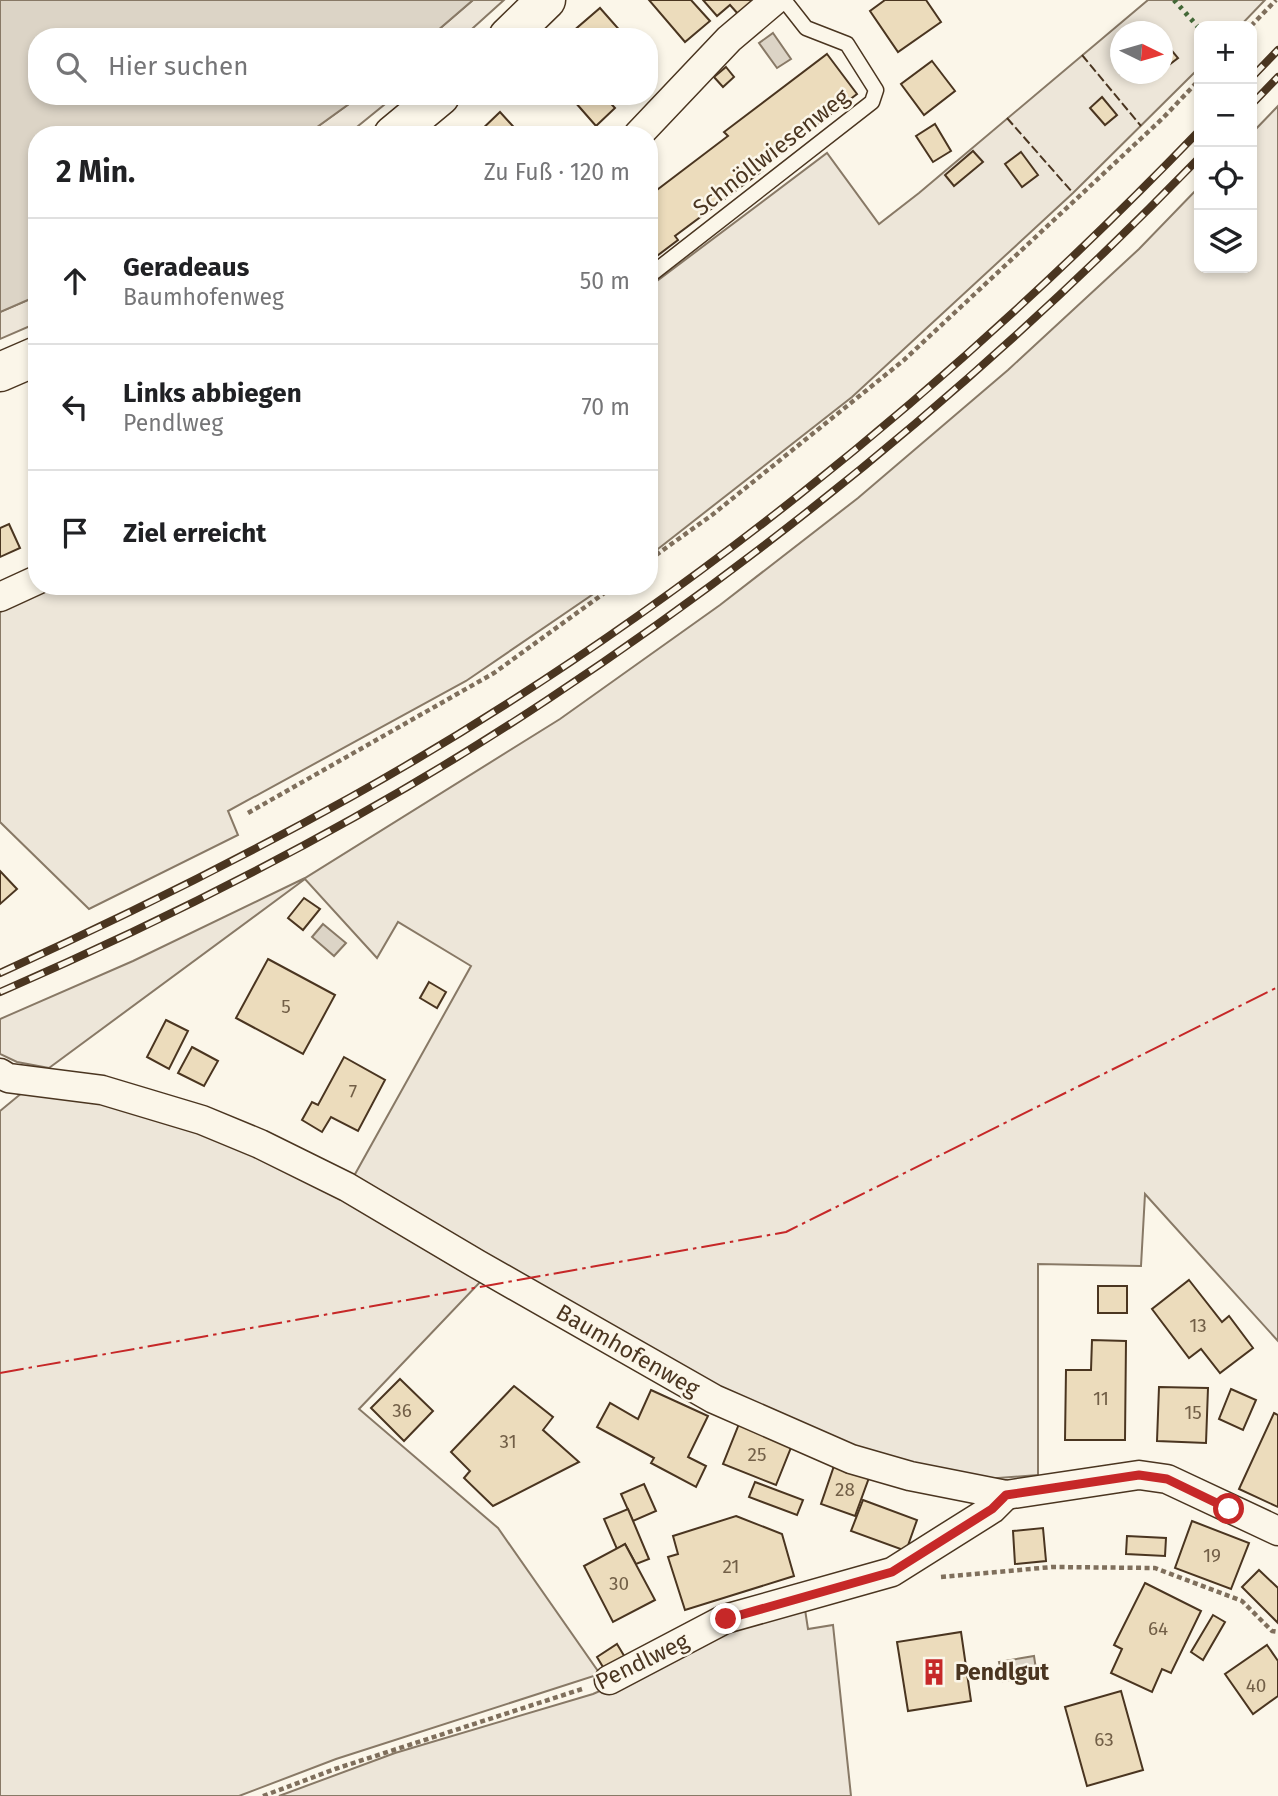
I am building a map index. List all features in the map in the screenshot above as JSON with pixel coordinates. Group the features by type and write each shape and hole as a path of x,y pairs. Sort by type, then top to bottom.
{"main road":[{"path":"517,28 545,0"},
{"path":"404,126 429,105"},
{"path":"0,372 28,360"}],"street":[{"path":"647,126 729,39 775,0"},
{"path":"0,597 28,584"},
{"name":"Baumhofenweg","path":"0,1073 8,1078 102,1090 202,1120 260,1143 346,1187 477,1265 714,1399 851,1459 910,1476 1006,1495 1139,1475 1167,1479 1278,1531"},
{"name":"Pendlweg","path":"609,1680 726,1619 892,1572 992,1509 1006,1495"}],"lane":[{"name":"Schnöllwiesenweg","path":"658,269 872,102 876,90 847,44 806,28 784,0"}],"path":[{"path":"1256,21 1276,0"},
{"path":"658,554 712,515 904,360 1163,118 1195,84"},
{"path":"248,813 494,673 602,595"},
{"path":"934,1578 1052,1567 1155,1568 1242,1601 1272,1631 1278,1632"},
{"name":"Pendlweg","path":"263,1796 335,1769 609,1680"}],"shaded area":[{"path":"0,0 473,0 440,28 28,28 28,105 348,105 318,126 28,126 28,300 0,312"},
{"path":"473,0 504,0 473,28 440,28"},
{"path":"1148,0 1265,0 1245,21 1194,21 1194,73 1073,193 852,397 658,549 658,280 827,153 879,224 1110,32 1110,84 1173,84 1173,21 1123,21"},
{"path":"773,33 791,59 777,68 759,43"},
{"path":"348,105 384,105 358,126 318,126"},
{"path":"1278,106 1278,1341 1145,1194 1141,1266 1038,1264 1038,1475 985,1479 903,1466 706,1387 354,1176 471,966 398,922 377,958 305,879 49,1068 17,1062 0,1054 0,1019 133,961 305,878 560,719 720,605 858,498 1008,370 1139,249 1194,192 1194,273 1257,273 1257,128"},
{"path":"28,300 28,327 0,339 0,312"},
{"path":"36,595 592,595 466,681 228,811 238,835 89,909 0,822 0,612"},
{"path":"323,924 346,943 334,956 312,937"},
{"path":"23,1092 97,1102 205,1129 304,1176 483,1279 359,1409 498,1528 600,1674 336,1759 239,1796 0,1796 0,1111"},
{"path":"804,1603 808,1629 833,1625 851,1796 279,1796 395,1753 593,1694 636,1675 730,1624"},
{"path":"1034,1656 1037,1676 1003,1681 999,1662"}],"building":[{"path":"649,0 691,0 710,21 685,42"},
{"path":"703,0 756,0 739,15 730,5 717,16"},
{"path":"885,0 926,0 941,22 898,52 870,11"},
{"path":"600,8 618,28 577,28"},
{"path":"827,54 857,94 760,168 762,171 675,236 678,240 658,255 658,189 728,136 724,132"},
{"path":"932,61 955,91 924,115 901,84"},
{"path":"726,67 734,77 723,87 714,77"},
{"path":"1102,97 1117,115 1105,125 1090,108"},
{"path":"578,105 612,105 615,108 596,126"},
{"path":"500,112 513,126 485,126"},
{"path":"935,124 951,151 933,162 916,136"},
{"path":"973,151 983,162 954,186 945,175"},
{"path":"1021,152 1038,175 1022,187 1005,164"},
{"path":"9,524 20,548 0,557 0,528"},
{"path":"0,871 17,889 0,904"},
{"path":"304,898 320,909 303,930 288,918"},
{"path":"268,959 335,995 303,1054 236,1018"},
{"path":"429,982 446,992 437,1008 420,998"},
{"path":"166,1020 188,1031 169,1069 147,1057"},
{"path":"192,1047 218,1061 204,1086 178,1073"},
{"path":"344,1057 385,1080 358,1131 331,1117 322,1132 302,1120 312,1102 318,1105"},
{"path":"1189,1280 1222,1322 1229,1316 1253,1348 1220,1373 1201,1349 1189,1358 1152,1309"},
{"path":"1098,1286 1127,1286 1127,1313 1098,1313"},
{"path":"1092,1340 1126,1341 1125,1440 1065,1440 1066,1370 1091,1370"},
{"path":"400,1379 433,1411 404,1441 371,1408"},
{"path":"514,1386 553,1417 543,1430 579,1462 493,1506 464,1478 470,1471 451,1452"},
{"path":"1159,1387 1208,1388 1206,1443 1157,1441"},
{"path":"1231,1389 1256,1400 1243,1430 1219,1419"},
{"path":"651,1390 708,1416 688,1457 706,1466 696,1487 651,1463 654,1458 597,1427 610,1403 638,1419"},
{"path":"1274,1413 1278,1415 1278,1507 1239,1489"},
{"path":"739,1424 792,1445 776,1485 723,1464"},
{"path":"835,1463 870,1475 855,1516 821,1504"},
{"path":"755,1482 803,1500 797,1515 749,1497"},
{"path":"644,1484 656,1511 633,1521 621,1494"},
{"path":"863,1500 917,1520 906,1551 851,1531"},
{"path":"628,1509 649,1559 636,1564 625,1544 617,1549 604,1519"},
{"path":"736,1516 782,1534 794,1576 685,1610 668,1557 678,1554 673,1536"},
{"path":"1192,1521 1249,1543 1231,1589 1175,1568"},
{"path":"1043,1528 1046,1561 1015,1564 1013,1531"},
{"path":"1127,1536 1166,1538 1165,1556 1126,1554"},
{"path":"625,1544 655,1600 613,1622 584,1566"},
{"path":"1259,1570 1278,1588 1278,1623 1242,1587"},
{"path":"1145,1583 1201,1611 1171,1673 1162,1669 1152,1692 1111,1673 1122,1649 1114,1645"},
{"path":"1213,1615 1225,1622 1203,1660 1191,1652"},
{"name":"Pendlgut","path":"961,1632 971,1701 908,1711 897,1642"},
{"path":"617,1644 626,1659 606,1672 597,1657"},
{"path":"1267,1645 1278,1661 1278,1696 1253,1714 1225,1674"},
{"path":"1121,1691 1143,1770 1087,1786 1065,1707"}],"railway":[{"path":"1257,72 1278,50"},
{"path":"1257,99 1278,77"},
{"path":"0,973 177,889 308,821 467,729 581,655 691,577 799,495 904,409 1104,227 1194,136"},
{"path":"0,992 211,894 348,821 482,742 635,640 721,578 888,447 1047,306 1194,163"}],"hedge":[{"path":"1174,0 1194,22"}],"fence":[{"path":"1082,55 1141,126"},
{"path":"1007,118 1073,193"}],"power":[{"path":"0,1373 786,1232 1278,987"}],"place":[{"name":"Pendlgut","path":"934,1672"}],"route":[{"path":"726,1619 892,1572 992,1509 1006,1495 1139,1475 1167,1479 1229,1509"}]}
